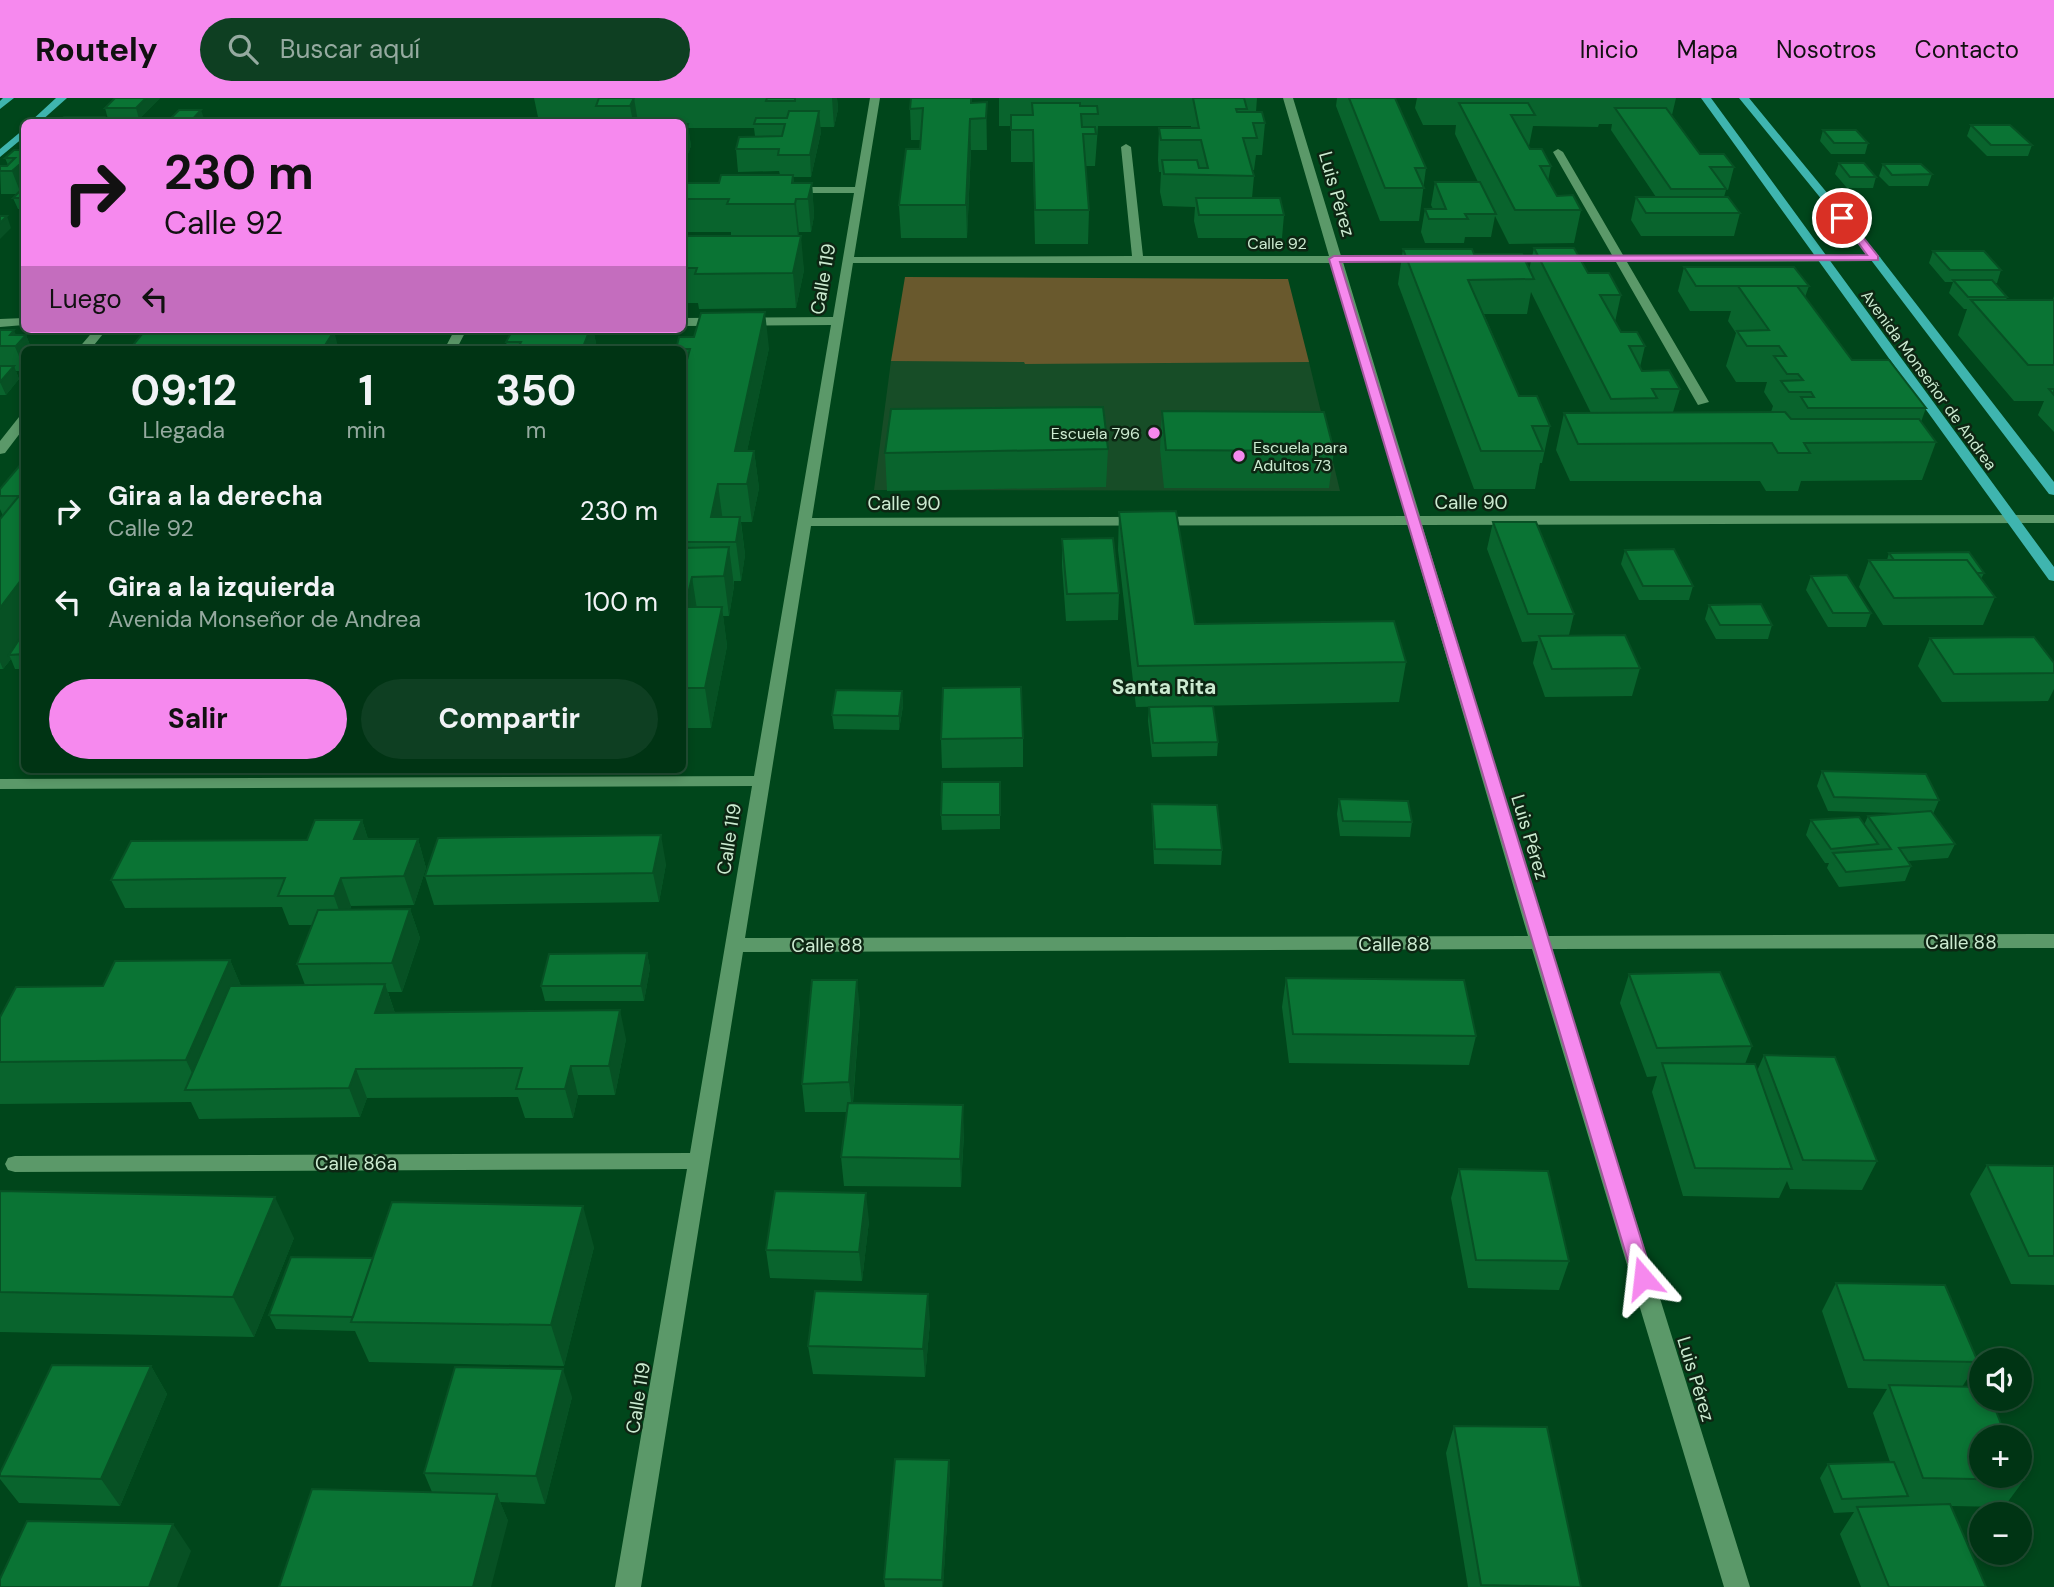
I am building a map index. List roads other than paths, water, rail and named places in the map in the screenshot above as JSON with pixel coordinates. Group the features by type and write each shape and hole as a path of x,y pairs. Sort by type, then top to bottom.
{"main road":[{"path":"0,106 9,98"},
{"path":"38,119 62,98"},
{"name":"Avenida Monseñor de Andrea","path":"1706,98 2011,519 2051,570"},
{"name":"Avenida Monseñor de Andrea","path":"1744,98 1875,258 2054,491"},
{"path":"0,154 21,135"}],"street":[{"name":"Calle 119","path":"628,1587 875,98"},
{"name":"Luis Pérez","path":"1288,98 1540,944 1737,1587"},
{"path":"1126,147 1138,259"},
{"path":"1558,152 1703,402"},
{"path":"778,190 860,190"},
{"path":"1484,259 1875,258"},
{"name":"Calle 92","path":"848,260 1443,259"},
{"path":"686,322 837,321"},
{"path":"0,323 21,323"},
{"path":"0,450 21,424"},
{"name":"Calle 90","path":"804,522 2054,519"},
{"path":"0,784 233,777 760,781"},
{"name":"Calle 88","path":"733,945 2054,941"},
{"name":"Calle 86a","path":"15,1164 697,1161"}],"place":[{"name":"Escuela 796","path":"1154,433"},
{"name":"Escuela para Adultos 73","path":"1239,456"}],"district":[{"name":"Santa Rita","path":"1164,687"}]}
